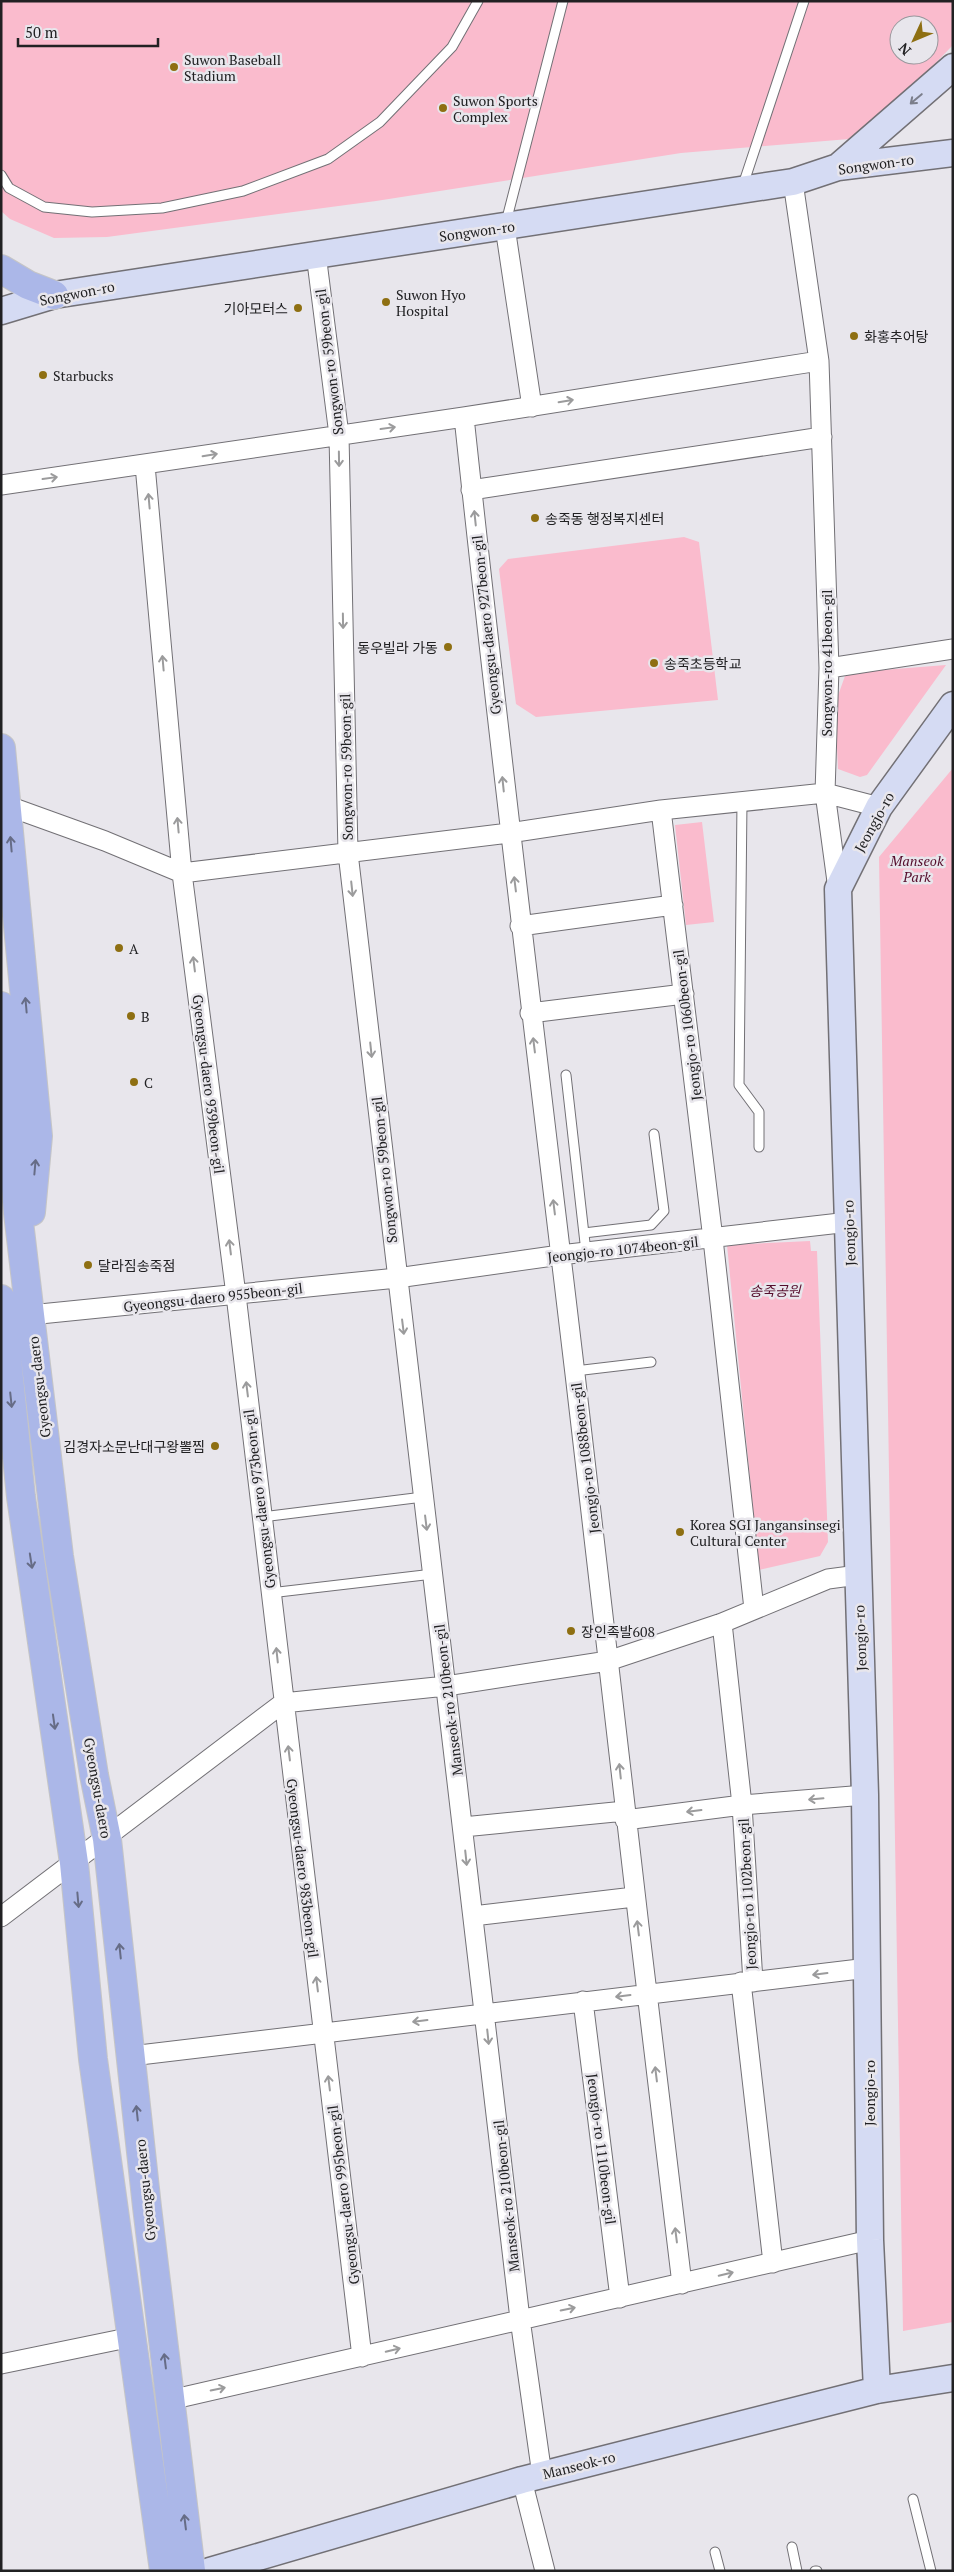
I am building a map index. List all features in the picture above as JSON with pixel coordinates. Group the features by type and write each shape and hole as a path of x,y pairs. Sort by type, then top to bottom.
{"main road":[{"path":"838,167 953,67"},
{"name":"Songwon-ro","path":"1,311 54,295 793,182 838,167 953,153"},
{"path":"1,269 28,285 54,295"},
{"name":"Jeongjo-ro","path":"877,2390 870,2240 865,1795 838,889 880,807 953,705"},
{"path":"1,748 38,1136 26,1268"},
{"name":"Gyeongsu-daero","path":"1,1006 18,1213 26,1268 30,1315 60,1556 107,1839 191,2571"},
{"name":"Gyeongsu-daero","path":"1,1299 21,1497 74,1863 93,2059 164,2571"},
{"path":"42,1635 62,1654 66,1662 70,1700 74,1704 83,1703"},
{"name":"Manseok-ro","path":"210,2571 532,2477 877,2390 953,2378"},
{"path":"150,2472 179,2470"}],"street":[{"name":"Songwon-ro 41beon-gil","path":"793,182 819,361 829,668 825,793 838,889"},
{"path":"505,227 532,406"},
{"name":"Songwon-ro 59beon-gil","path":"316,254 339,435 348,853 397,1278"},
{"path":"1,485 464,417 819,361"},
{"name":"Gyeongsu-daero 927beon-gil","path":"464,417 509,833"},
{"path":"471,490 822,437"},
{"path":"146,464 182,873"},
{"path":"829,668 953,649"},
{"path":"8,806 105,841 182,873 509,833 661,810 825,793 880,807"},
{"name":"Jeongjo-ro 1060beon-gil","path":"661,810 713,1239"},
{"path":"509,833 560,1255"},
{"name":"Gyeongsu-daero 939beon-gil","path":"182,873 236,1295"},
{"path":"520,926 673,905"},
{"path":"530,1013 684,994"},
{"name":"Jeongjo-ro 1074beon-gil","path":"397,1278 560,1255 849,1222"},
{"path":"713,1239 754,1609"},
{"name":"Jeongjo-ro 1088beon-gil","path":"560,1255 575,1371 625,1815"},
{"name":"Gyeongsu-daero 955beon-gil","path":"30,1315 397,1278"},
{"name":"Manseok-ro 210beon-gil","path":"397,1278 485,2013 520,2320 532,2477 545,2571"},
{"name":"Gyeongsu-daero 973beon-gil","path":"236,1295 283,1703"},
{"path":"1,1917 107,1839 283,1703 446,1686 608,1661 722,1622 828,1579 858,1575"},
{"path":"722,1622 742,1805"},
{"name":"Gyeongsu-daero 983beon-gil","path":"283,1703 323,2032"},
{"path":"463,1827 865,1795"},
{"name":"Jeongjo-ro 1102beon-gil","path":"742,1805 747,1982"},
{"path":"625,1815 645,1994 682,2284"},
{"path":"473,1916 634,1897"},
{"name":"Jeongjo-ro 1102beon-gil","path":"485,2013 868,1968"},
{"path":"747,1982 773,2263"},
{"name":"Jeongjo-ro 1110beon-gil","path":"583,2001 620,2298"},
{"path":"131,2056 485,2013"},
{"name":"Gyeongsu-daero 995beon-gil","path":"323,2032 362,2358"},
{"path":"170,2400 362,2358 870,2240"},
{"path":"1,2364 132,2337"}],"lane":[{"path":"1,175 9,188 44,207 92,212 162,208 243,191 328,159 380,122 452,47 478,1"},
{"path":"505,227 563,1"},
{"path":"741,190 804,1"},
{"path":"742,801 739,1085 759,1112 759,1147"},
{"path":"566,1075 586,1252"},
{"path":"584,1233 651,1226 664,1211 654,1134"},
{"path":"575,1371 651,1362"},
{"path":"262,1517 423,1497"},
{"path":"270,1593 432,1574"},
{"path":"913,2500 931,2571"},
{"path":"792,2547 797,2571"},
{"path":"715,2552 720,2571"}],"green space":[{"name":"Suwon Sports Complex","path":"1,1 953,1 953,45 939,59 939,15 889,15 889,65 934,65 849,139 681,153 376,201 107,237 54,238 10,219 1,211"},
{"path":"684,537 699,542 718,700 536,717 516,704 499,569 508,559"},
{"path":"946,665 867,775 860,777 838,769 835,704 845,676 857,672"},
{"name":"Manseok Park","path":"953,768 953,2322 903,2331 879,857"},
{"path":"702,822 714,922 686,925 675,825"},
{"name":"송죽공원","path":"810,1241 811,1251 817,1251 828,1542 820,1556 759,1570 727,1245"}],"place":[{"name":"Suwon Baseball Stadium","path":"174,67"},
{"name":"Suwon Sports Complex","path":"443,108"},
{"name":"Suwon Hyo Hospital","path":"386,302"},
{"name":"기아모터스","path":"298,308"},
{"name":"화홍추어탕","path":"854,336"},
{"name":"Starbucks","path":"43,375"},
{"name":"송죽동 행정복지센터","path":"535,518"},
{"name":"동우빌라 가동","path":"448,647"},
{"name":"송죽초등학교","path":"654,663"},
{"name":"A","path":"119,948"},
{"name":"B","path":"131,1016"},
{"name":"C","path":"134,1082"},
{"name":"달라짐송죽점","path":"88,1265"},
{"name":"김경자소문난대구왕뽈찜","path":"215,1446"},
{"name":"Korea SGI Jangansinsegi Cultural Center","path":"680,1532"},
{"name":"장인족발608","path":"571,1631"}]}
